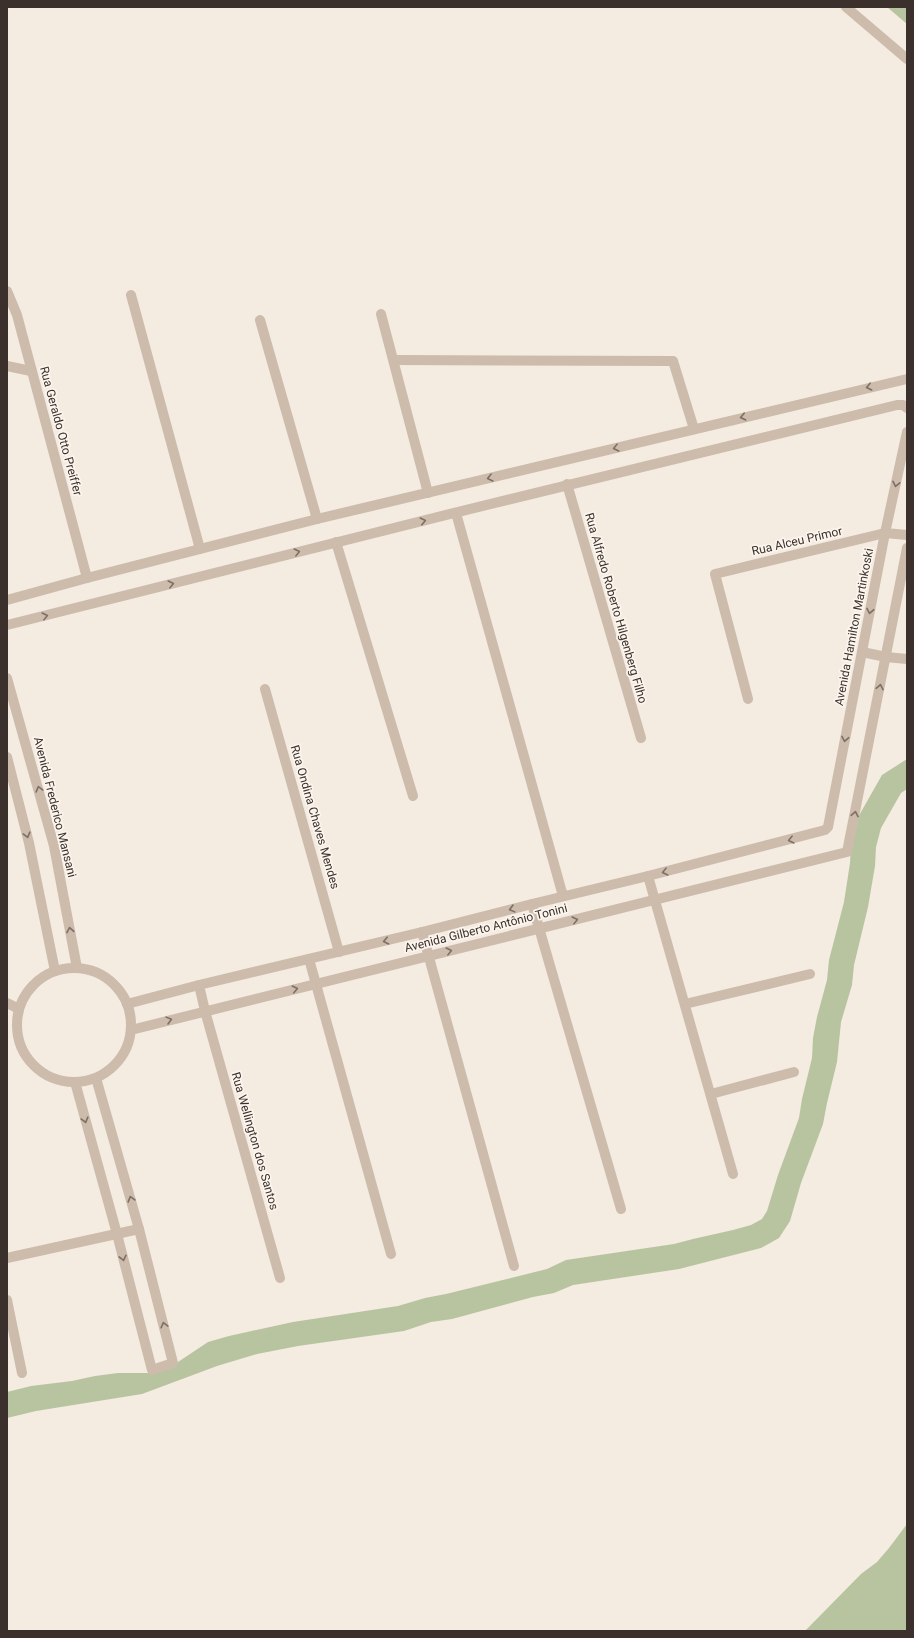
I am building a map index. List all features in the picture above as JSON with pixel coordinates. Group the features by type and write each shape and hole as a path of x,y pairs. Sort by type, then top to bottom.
{"street":[{"path":"846,7 907,60"},
{"name":"Rua Geraldo Otto Preiffer","path":"7,291 17,315 87,578"},
{"path":"131,295 200,549"},
{"path":"382,314 428,493"},
{"path":"260,320 317,519"},
{"path":"394,360 673,361 694,429"},
{"path":"7,366 31,371"},
{"path":"7,600 317,519 904,378 907,379"},
{"path":"7,625 567,484 897,405 904,405 907,408"},
{"name":"Avenida Hamilton Martinkoski","path":"828,827 885,533 907,432"},
{"name":"Rua Alfredo Roberto Hilgenberg Filho","path":"567,484 641,738"},
{"path":"456,513 563,896"},
{"name":"Rua Alceu Primor","path":"748,699 715,574 885,533 907,535"},
{"path":"336,542 413,796"},
{"path":"886,657 907,548"},
{"path":"862,652 886,657 907,659"},
{"name":"Avenida Gilberto Antônio Tonini","path":"131,1030 205,1010 540,929 848,852 886,657"},
{"name":"Avenida Frederico Mansani","path":"7,678 54,846 77,968"},
{"name":"Rua Ondina Chaves Mendes","path":"265,689 339,952"},
{"path":"7,757 30,844 55,971"},
{"name":"Avenida Gilberto Antônio Tonini","path":"128,1004 199,985 648,876 821,832 828,827"},
{"path":"648,876 733,1174"},
{"path":"532,904 621,1209"},
{"path":"422,932 430,956 514,1266"},
{"path":"309,959 391,1254"},
{"path":"77,968 87,969 106,977 120,991 128,1004 131,1030 126,1049 120,1058 105,1073 96,1078 75,1082 54,1078 36,1067 23,1051 17,1030 19,1009 29,990 36,982 55,971 77,968"},
{"path":"685,1004 810,974"},
{"name":"Rua Wellington dos Santos","path":"199,985 280,1278"},
{"path":"7,1003 19,1009"},
{"path":"7,1027 17,1030"},
{"path":"711,1094 794,1072"},
{"path":"75,1082 117,1234 152,1370 173,1363 139,1229 96,1078"},
{"path":"7,1258 139,1229"},
{"path":"7,1300 22,1373"}],"green space":[{"path":"887,7 907,7 907,24"},
{"path":"907,759 907,789 901,793 881,828 876,847 875,866 868,907 854,965 852,985 841,1022 837,1062 823,1124 801,1183 790,1221 779,1238 761,1248 679,1269 573,1285 554,1293 533,1297 452,1319 431,1322 404,1331 298,1346 257,1354 217,1366 142,1394 36,1411 7,1418 7,1392 31,1386 118,1373 153,1373 175,1364 208,1342 229,1336 293,1322 398,1306 425,1298 547,1269 566,1260 674,1244 751,1225 762,1219 767,1211 778,1175 799,1118 812,1058 813,1038 817,1017 827,980 829,960 844,902 850,863 851,843 857,819 882,775"},
{"path":"907,1524 907,1631 805,1631 861,1574 877,1562"}]}
